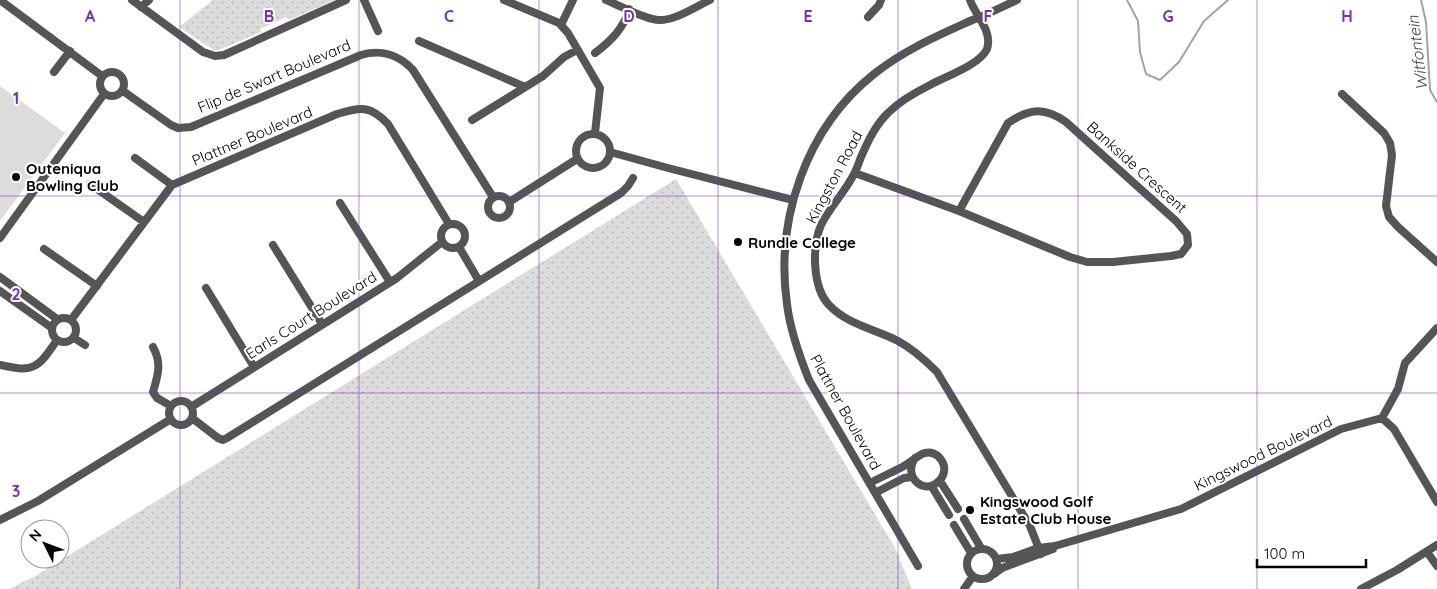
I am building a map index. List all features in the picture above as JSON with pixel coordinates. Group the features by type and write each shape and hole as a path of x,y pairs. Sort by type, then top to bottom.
{"street":[{"path":"132,0 203,52 215,56 224,55 346,0"},
{"path":"141,7 149,0"},
{"path":"364,0 378,31"},
{"path":"504,0 519,3 562,25 600,88 594,133"},
{"path":"562,25 574,0"},
{"path":"606,0 659,20 668,19 710,0"},
{"path":"868,17 881,0"},
{"name":"Kingston Road","path":"970,0 987,36 987,48 969,65 908,97 888,112 874,130 855,173 821,226 816,246 817,282 820,292 828,304 849,320 899,341 921,356 937,372 1030,526 1039,551"},
{"name":"Plattner Boulevard","path":"918,566 809,380 796,344 787,304 784,272 785,244 793,200 807,159 833,116 852,93 904,52 1017,0"},
{"path":"1,3 70,51 102,76"},
{"path":"595,53 619,30 629,10"},
{"path":"419,41 526,87"},
{"path":"472,120 543,76 564,57 577,50"},
{"path":"54,72 70,51"},
{"name":"Flip de Swart Boulevard","path":"123,91 171,125 183,128 191,127 361,54 378,52 395,56 406,62 413,70 493,197"},
{"path":"102,76 111,72 118,74 124,80 125,85 123,91 113,96 104,94"},
{"path":"102,76 100,85 104,94"},
{"path":"0,238 104,94"},
{"path":"1342,94 1384,133 1390,143 1392,155 1386,206 1389,217 1437,262"},
{"name":"Plattner Boulevard","path":"71,320 172,185 337,114 361,108 378,113 388,124 449,224"},
{"name":"Bankside Crescent","path":"855,173 959,211 1070,257 1087,262 1113,262 1171,256 1181,254 1188,245 1187,234 1176,221 1066,122 1047,111 1035,111 1016,117 1008,123 959,211"},
{"path":"594,133 604,137 610,146 606,162 597,168 586,166 578,158 576,148 580,139 594,133"},
{"path":"610,152 793,200"},
{"path":"135,158 172,185"},
{"path":"509,202 578,158"},
{"path":"192,418 223,440 621,193 633,178"},
{"path":"90,184 144,222"},
{"path":"500,196 509,202 508,212 503,217 495,218 489,213 488,206 493,197 500,196"},
{"path":"340,203 390,282"},
{"path":"454,223 463,229 465,239 459,247 449,248 442,242 442,230 449,224 454,223"},
{"name":"Earls Court Boulevard","path":"191,407 390,282 442,242"},
{"path":"274,245 322,324"},
{"path":"459,247 479,281"},
{"path":"44,248 97,286"},
{"path":"0,277 57,319 71,320 76,328 74,338"},
{"path":"206,288 254,367"},
{"path":"0,291 52,328"},
{"path":"57,319 52,328 53,334 58,340 65,342 74,338"},
{"path":"1437,328 1404,363 1398,389 1382,418 1394,429 1437,502"},
{"path":"74,338 85,345"},
{"path":"0,365 20,370 37,365 44,360 58,340"},
{"path":"153,347 157,354 159,370 154,392 157,398 171,406"},
{"path":"177,401 185,402 191,407 193,410 192,418 183,425 176,424 171,419 169,413 171,406 177,401"},
{"name":"Kingswood Boulevard","path":"997,559 1039,551 1181,509 1341,429 1382,418"},
{"path":"0,520 38,502 171,419"},
{"path":"870,483 906,465 915,458 922,454 929,453 937,455 942,460 944,468 940,481 932,487 920,485 912,477 911,468 915,458"},
{"path":"876,493 904,478 912,477"},
{"path":"940,481 958,509"},
{"path":"932,487 949,515"},
{"path":"942,504 952,498"},
{"path":"964,520 981,548"},
{"path":"954,525 971,553"},
{"path":"962,538 972,532"},
{"path":"1361,589 1428,552 1437,545"},
{"path":"981,548 991,551 997,559 997,570 994,574 984,579 970,573 967,563 971,553 981,548"},
{"name":"Kingswood Boulevard","path":"994,574 1002,568 1039,551"},
{"path":"1428,552 1437,566"},
{"path":"964,589 974,576"}],"shaded area":[{"path":"213,0 335,0 289,20 287,17 260,29 261,32 219,50 214,50 179,27"},
{"name":"Outeniqua Bowling Club","path":"0,86 65,133 0,221"},
{"path":"676,179 895,548 912,589 9,589 47,569 70,569 70,555"}],"waterway":[{"name":"Witfontein","path":"1127,0 1138,21 1140,52 1146,74 1160,80 1179,62 1204,21 1228,0"},
{"name":"Witfontein","path":"1421,0 1426,22 1430,90 1437,102"}],"place":[{"name":"Outeniqua Bowling Club","path":"16,177"},
{"name":"Rundle College","path":"738,242"},
{"name":"Kingswood Golf Estate Club House","path":"970,510"}]}
